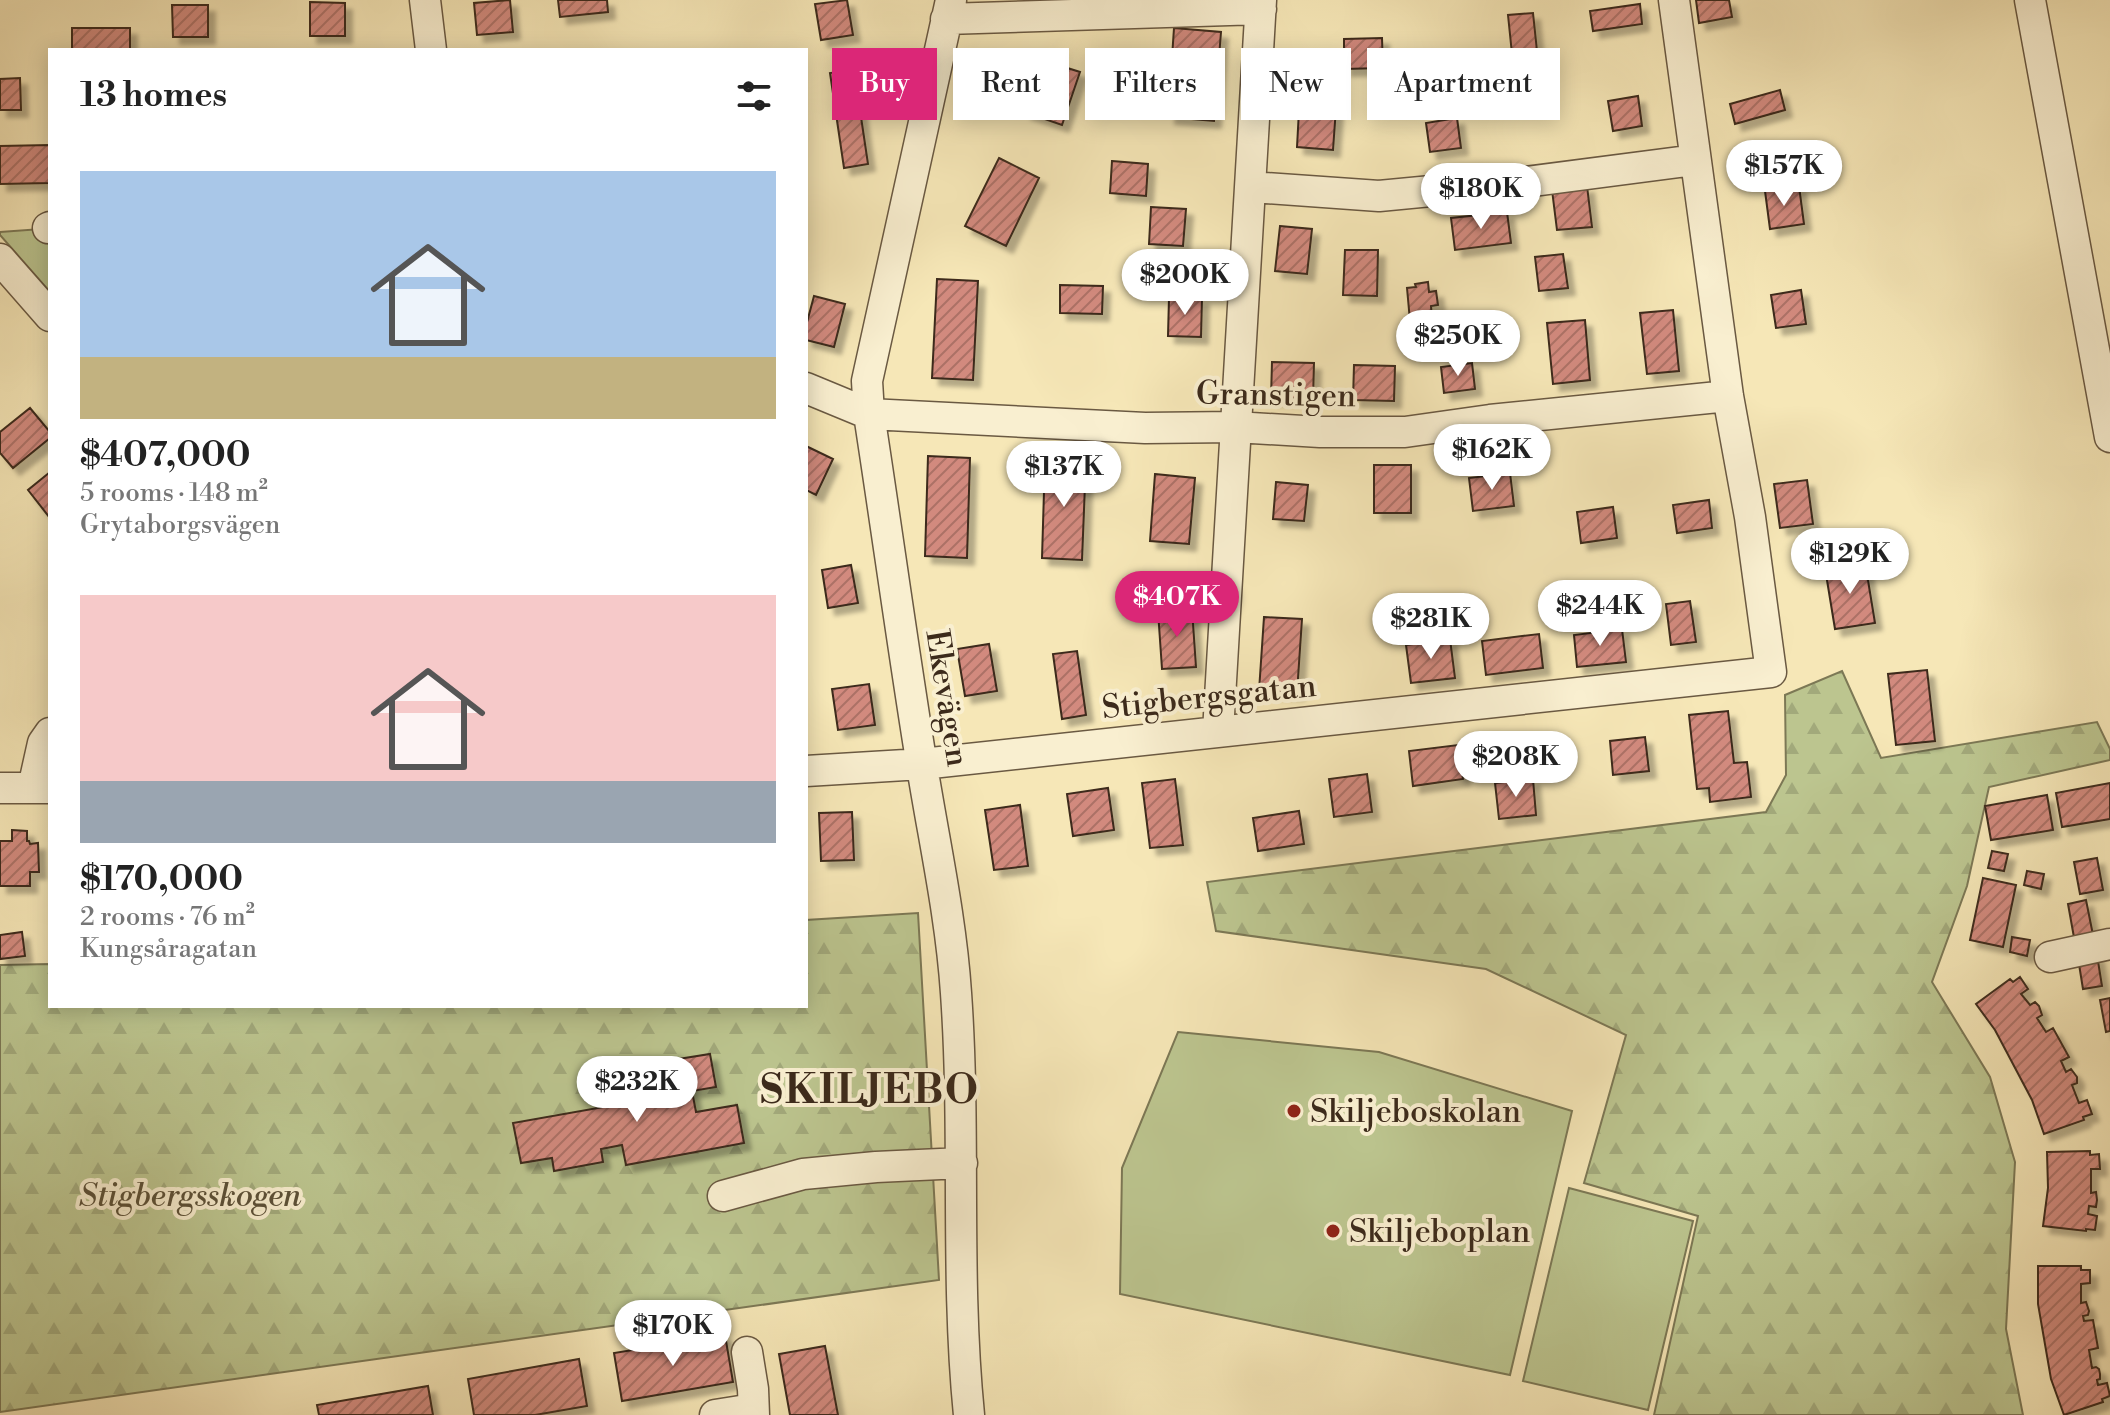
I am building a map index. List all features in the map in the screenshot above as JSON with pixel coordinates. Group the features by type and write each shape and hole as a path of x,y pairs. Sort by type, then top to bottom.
{"street":[{"path":"425,0 431,48"},
{"path":"1674,0 1728,396"},
{"path":"2030,0 2100,325 2110,437"},
{"path":"948,10 1261,4 1218,732"},
{"name":"Ekevägen","path":"948,10 867,381 869,414 956,989 964,1359 969,1415"},
{"path":"1252,187 1379,196 1526,182 1695,160"},
{"path":"0,259 48,314"},
{"name":"Granstigen","path":"808,389 869,414 1145,428 1235,427 1320,432 1405,432 1490,420 1728,396"},
{"name":"Stigbergsgatan","path":"808,771 922,764 1771,672 1750,517 1728,396"},
{"path":"0,788 42,788 43,743 48,736"},
{"path":"2050,957 2110,944"},
{"path":"723,1196 803,1174 962,1163"},
{"path":"715,1415 753,1412 747,1352"}],"green space":[{"path":"41,229 43,242 48,243 48,290 0,235 0,232"},
{"path":"1842,671 1881,758 2097,722 2110,749 2110,760 1989,787 1967,886 1932,982 1990,1077 2015,1162 2006,1329 2023,1415 1654,1415 1698,1216 1584,1183 1626,1035 1486,969 1216,931 1207,882 1766,812 1786,775 1785,695"},
{"name":"Stigbergsskogen","path":"918,913 939,1280 0,1412 0,965 48,964 48,1008 808,1008 808,920"},
{"name":"Skiljeboplan","path":"1178,1032 1379,1052 1572,1111 1510,1375 1120,1294 1122,1168"},
{"path":"1569,1188 1693,1221 1648,1410 1523,1381"}],"building":[{"path":"510,0 513,32 477,35 474,3"},
{"path":"558,0 607,0 608,12 560,17"},
{"path":"847,0 853,35 821,40 815,4"},
{"path":"1696,0 1729,0 1732,17 1699,23"},
{"path":"310,2 345,3 345,36 310,36"},
{"path":"1640,4 1642,24 1593,31 1590,11"},
{"path":"172,5 208,5 208,37 173,37"},
{"path":"1533,13 1537,48 1511,48 1508,15"},
{"path":"72,28 130,28 130,48 72,48"},
{"path":"1174,28 1221,32 1220,48 1173,48"},
{"path":"1382,38 1382,48 1367,48 1367,68 1351,69 1351,48 1344,48 1344,39"},
{"path":"1069,69 1080,72 1069,104"},
{"path":"20,78 21,110 0,110 0,79"},
{"path":"1780,90 1785,110 1735,124 1730,104"},
{"path":"1638,96 1642,126 1613,131 1608,101"},
{"path":"837,120 861,120 868,164 844,168"},
{"path":"1047,120 1064,120 1062,125"},
{"path":"1298,120 1335,120 1333,150 1297,147"},
{"path":"1457,120 1461,148 1430,152 1426,123"},
{"path":"48,145 48,183 0,184 0,146"},
{"path":"999,158 1039,178 1006,246 965,226"},
{"path":"1112,161 1148,164 1146,196 1110,193"},
{"path":"1587,186 1592,227 1557,230 1552,190"},
{"path":"1799,186 1804,224 1770,229 1765,191"},
{"path":"1151,207 1186,209 1183,246 1149,244"},
{"path":"1507,212 1511,243 1455,250 1451,218"},
{"path":"1280,226 1312,229 1307,274 1275,271"},
{"path":"1345,250 1378,250 1377,296 1343,295"},
{"path":"1563,254 1568,288 1539,291 1535,257"},
{"path":"937,279 978,281 973,380 932,378"},
{"path":"1428,282 1429,292 1436,291 1438,305 1431,306 1432,318 1420,319 1421,331 1411,332 1407,288"},
{"path":"1060,285 1103,286 1102,314 1060,313"},
{"path":"1801,290 1806,324 1776,328 1771,295"},
{"path":"814,296 845,304 834,347 808,340 808,318"},
{"path":"1169,298 1202,298 1201,337 1168,336"},
{"path":"1673,310 1679,371 1647,374 1640,313"},
{"path":"1585,320 1590,380 1553,384 1547,323"},
{"path":"1272,362 1314,363 1313,399 1271,398"},
{"path":"1472,363 1475,389 1444,393 1441,367"},
{"path":"1354,365 1395,366 1394,401 1353,400"},
{"path":"30,408 48,430 48,440 13,468 0,453 0,432"},
{"path":"808,447 833,459 816,495 808,491"},
{"path":"928,456 970,458 967,558 925,556"},
{"path":"1045,458 1086,460 1082,560 1042,558"},
{"path":"1374,465 1411,465 1411,513 1374,513"},
{"path":"1510,473 1514,506 1473,511 1469,478"},
{"path":"48,474 48,515 28,490"},
{"path":"1155,474 1195,478 1189,544 1150,541"},
{"path":"1807,480 1813,524 1780,528 1774,484"},
{"path":"1276,482 1308,485 1304,521 1273,519"},
{"path":"1709,500 1712,528 1677,533 1673,505"},
{"path":"1613,507 1617,538 1581,543 1577,512"},
{"path":"1865,562 1875,623 1835,629 1825,568"},
{"path":"851,565 858,603 828,608 822,570"},
{"path":"1690,601 1696,642 1671,645 1666,604"},
{"path":"1192,609 1196,667 1162,669 1158,611"},
{"path":"1264,617 1302,619 1297,693 1259,691"},
{"path":"1622,629 1626,662 1577,667 1574,635"},
{"path":"1539,634 1543,668 1486,675 1482,641"},
{"path":"1450,639 1455,678 1411,683 1406,645"},
{"path":"989,644 997,691 965,696 957,649"},
{"path":"1077,651 1086,715 1062,719 1053,654"},
{"path":"1927,670 1935,741 1896,745 1888,674"},
{"path":"869,684 875,725 838,730 832,689"},
{"path":"1728,711 1734,763 1747,762 1751,797 1710,802 1709,788 1697,789 1689,715"},
{"path":"1645,737 1649,771 1613,775 1610,741"},
{"path":"1458,745 1463,779 1413,786 1409,751"},
{"path":"1367,774 1372,812 1334,817 1329,779"},
{"path":"1175,779 1183,845 1150,848 1142,783"},
{"path":"1533,779 1536,815 1499,819 1495,783"},
{"path":"2110,783 2110,819 2062,827 2056,793"},
{"path":"1108,788 1114,830 1073,836 1067,794"},
{"path":"2047,795 2053,830 1991,840 1985,806"},
{"path":"1020,805 1028,866 994,870 985,810"},
{"path":"1299,811 1304,844 1258,851 1253,818"},
{"path":"852,812 854,860 821,861 819,813"},
{"path":"12,830 27,831 27,841 30,844 38,843 39,872 30,872 30,886 0,886 0,841 12,841"},
{"path":"1992,851 2008,854 2004,871 1988,868"},
{"path":"2097,858 2103,890 2080,894 2074,862"},
{"path":"2027,871 2044,874 2041,889 2024,885"},
{"path":"1983,878 2016,885 2003,947 1970,940"},
{"path":"2086,900 2094,940 2075,943 2068,904"},
{"path":"22,932 25,956 0,959 0,935"},
{"path":"2012,937 2030,940 2027,956 2010,952"},
{"path":"2097,955 2102,986 2083,989 2078,958"},
{"path":"2020,977 2028,989 2021,994 2030,1005 2035,1002 2039,1006 2042,1015 2037,1018 2046,1032 2053,1028 2069,1057 2061,1061 2066,1072 2071,1069 2077,1077 2077,1083 2072,1085 2079,1103 2087,1100 2092,1114 2083,1117 2084,1120 2044,1134 2032,1100 1995,1030 1976,1004 2010,979 2013,982"},
{"path":"2110,998 2110,1031 2106,1032 2100,1000"},
{"path":"710,1054 716,1087 692,1091 696,1112 737,1105 744,1143 626,1165 622,1145 601,1149 603,1162 554,1171 552,1158 521,1163 513,1123 660,1097 653,1063"},
{"path":"2090,1151 2090,1155 2099,1154 2100,1169 2091,1169 2091,1193 2096,1192 2097,1200 2096,1207 2089,1206 2088,1214 2097,1216 2095,1230 2043,1226 2048,1188 2047,1152"},
{"path":"2038,1266 2081,1266 2081,1270 2090,1270 2090,1283 2081,1284 2081,1303 2086,1302 2089,1311 2088,1315 2083,1316 2084,1321 2093,1320 2098,1348 2089,1350 2092,1368 2099,1369 2098,1385 2107,1383 2110,1396 2102,1399 2103,1402 2064,1415 2051,1379 2038,1304"},
{"path":"725,1335 733,1382 622,1401 614,1353"},
{"path":"825,1346 838,1415 790,1415 779,1354"},
{"path":"579,1359 587,1406 535,1415 474,1415 468,1379"},
{"path":"428,1386 433,1415 319,1415 317,1405"}],"place":[{"name":"Skiljeboskolan","path":"1294,1111"},
{"name":"Skiljeboplan","path":"1333,1231"}],"district":[{"name":"SKILJEBO","path":"870,1089"}]}
